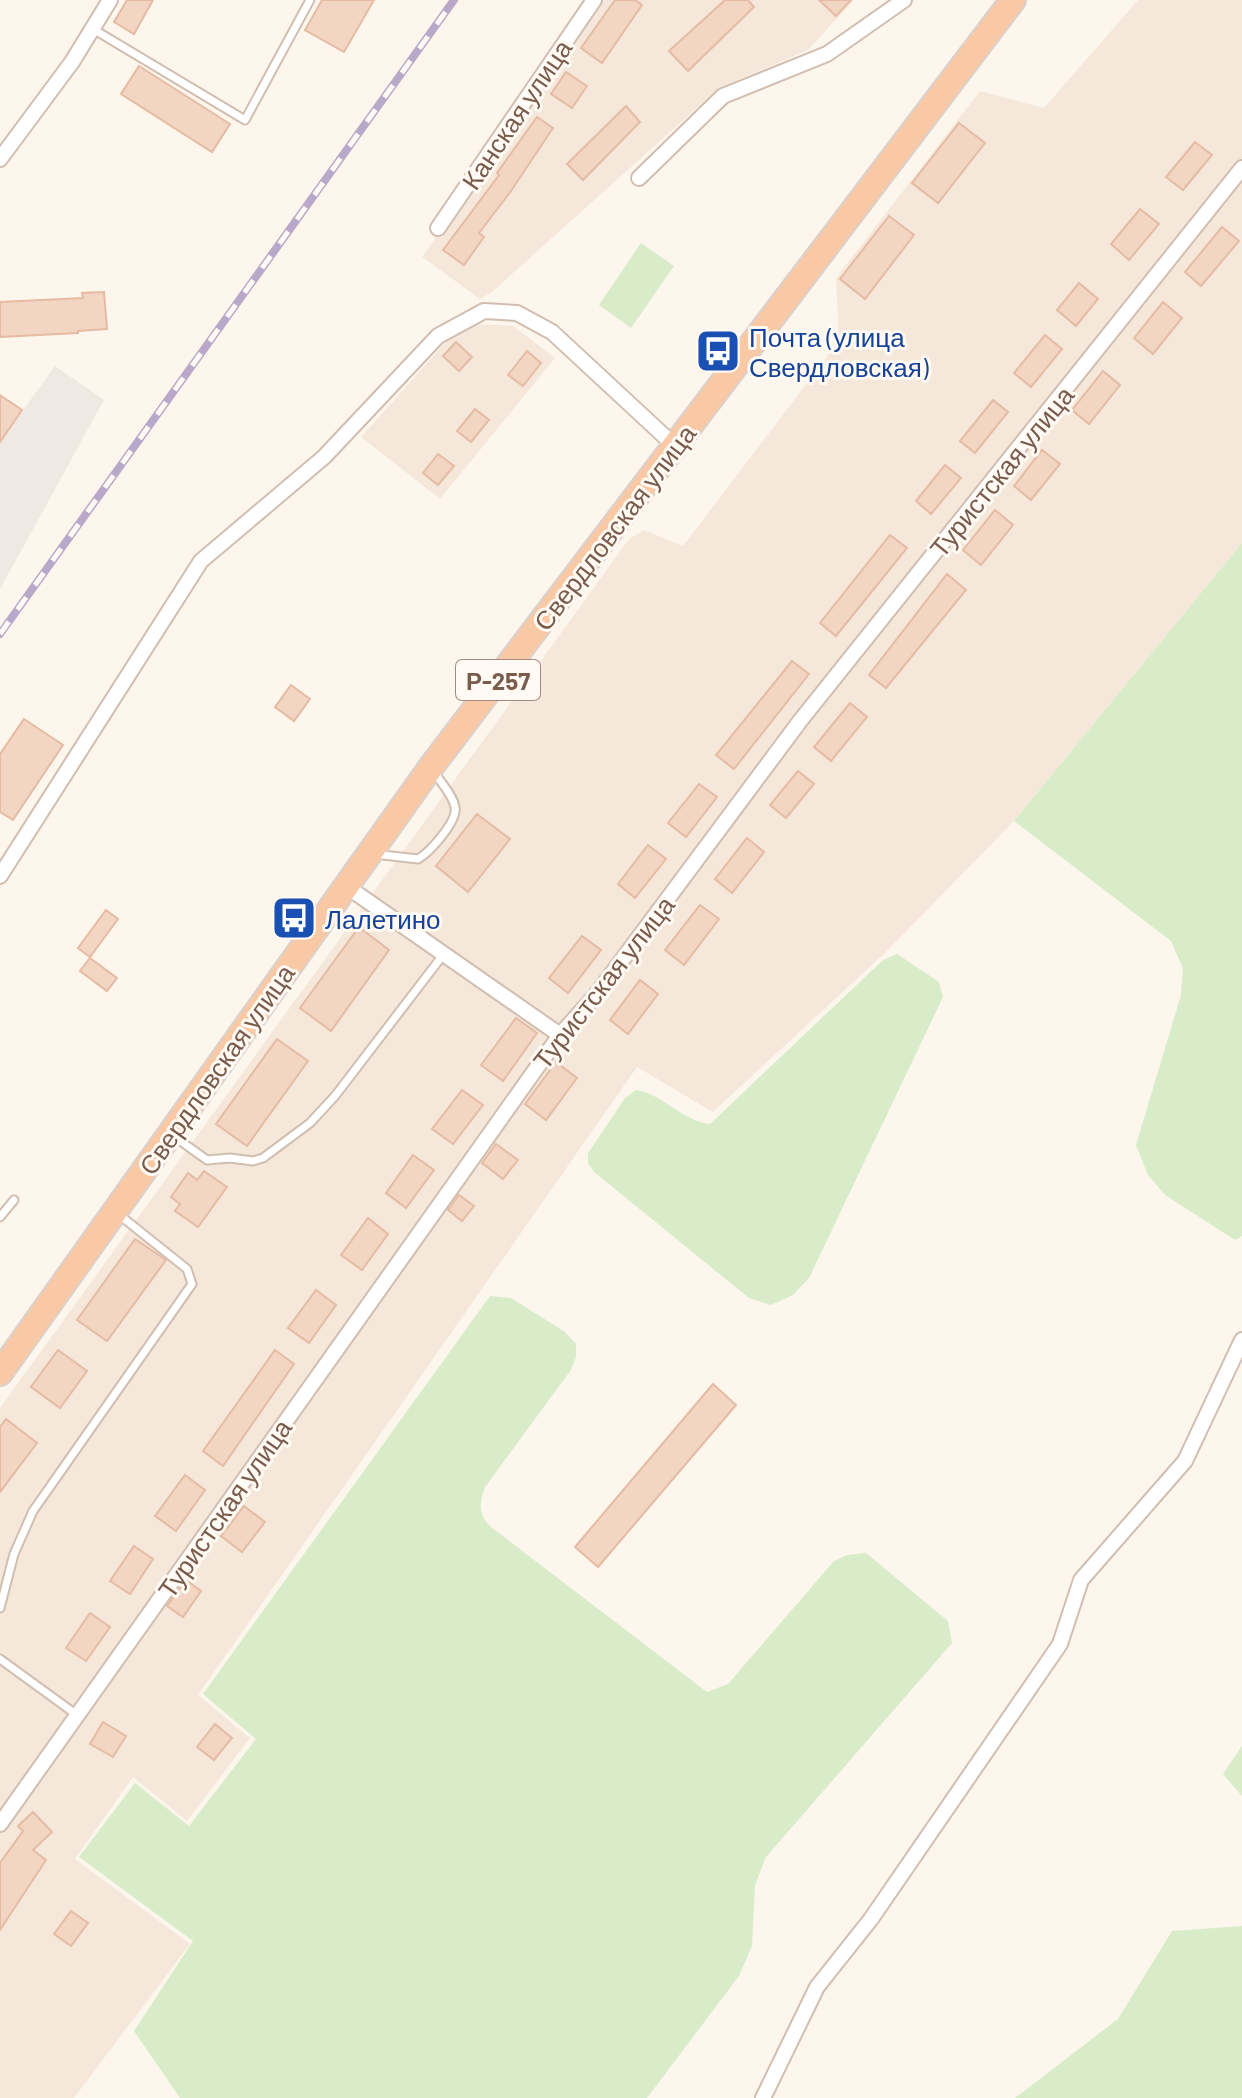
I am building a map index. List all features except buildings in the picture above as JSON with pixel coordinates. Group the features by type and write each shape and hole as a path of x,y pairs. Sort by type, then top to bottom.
{"highway":[{"name":"Свердловская улица","path":"0,1373 431,767 1013,0"}],"street":[{"path":"0,159 72,62 110,0"},
{"name":"Канская улица","path":"438,228 594,0"},
{"path":"639,178 723,96 827,54 904,0"},
{"name":"Туристская улица","path":"0,1824 560,1035 596,995 800,721 1242,168"},
{"path":"0,876 201,561 324,457 438,336 484,311 517,313 552,332 675,446"},
{"path":"346,886 560,1035"},
{"path":"763,2098 817,1987 871,1919 1060,1644 1081,1580 1185,1461 1242,1340"}],"lane":[{"path":"93,29 245,120 310,0"},
{"path":"368,853 418,859 430,852 456,815 455,804 431,767"},
{"path":"169,1134 207,1160 230,1158 253,1161 263,1158 310,1123 335,1096 443,955"},
{"path":"0,1217 14,1200"},
{"path":"0,1608 14,1554 33,1511 192,1284 187,1269 115,1211"},
{"path":"0,1659 77,1715"}],"shaded area":[{"path":"602,0 854,0 808,50 719,88 492,292 480,299 422,257"},
{"path":"1138,0 1242,0 1242,543 1014,821 888,950 713,1112 637,1067 198,1695 250,1738 187,1821 133,1777 75,1859 190,1944 74,2098 0,2098 0,1408 629,539 644,530 683,546 839,341 836,278 980,91 1044,108"},
{"path":"471,324 513,326 555,358 440,499 361,437 445,343"},
{"path":"55,366 104,400 0,589 0,442"}],"green space":[{"path":"641,243 674,266 631,328 599,305"},
{"path":"1242,543 1242,1236 1235,1240 1165,1195 1148,1175 1136,1145 1181,995 1183,968 1171,941 1014,821"},
{"path":"897,954 939,982 943,997 809,1278 793,1295 771,1305 749,1298 594,1172 588,1163 588,1153 625,1098 636,1090 646,1092 690,1118 710,1124 883,960"},
{"path":"490,1296 511,1298 565,1332 576,1344 576,1357 571,1370 485,1487 481,1504 484,1518 491,1527 707,1692 728,1684 834,1561 847,1555 866,1553 948,1621 952,1643 766,1857 755,1885 752,1946 739,1976 647,2098 180,2098 134,2031 193,1941 79,1857 135,1783 189,1826 256,1739 203,1694"},
{"path":"1242,1746 1242,1796 1223,1774"},
{"path":"1242,1926 1242,2098 1015,2098 1118,2019 1172,1931"}],"railway":[{"path":"0,634 454,0"}],"place":[{"name":"Почта (улица Свердловская)","path":"718,351"},
{"name":"Лалетино","path":"294,918"}]}
